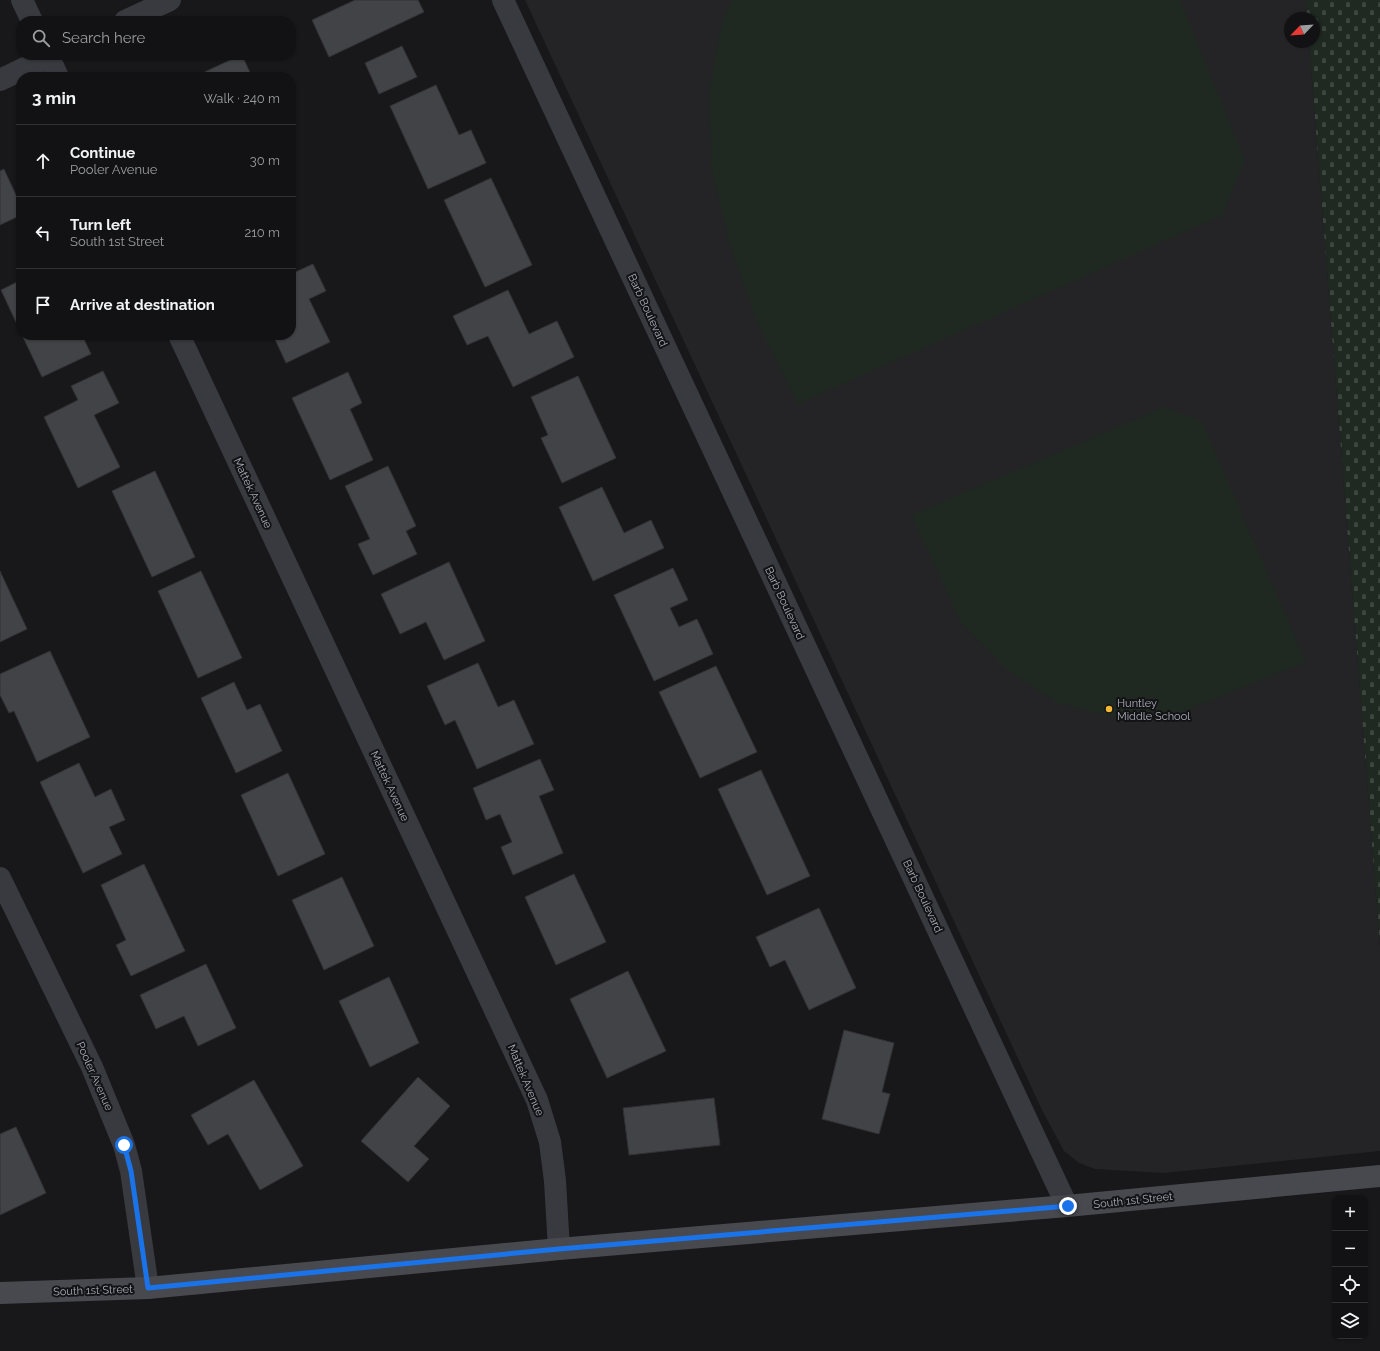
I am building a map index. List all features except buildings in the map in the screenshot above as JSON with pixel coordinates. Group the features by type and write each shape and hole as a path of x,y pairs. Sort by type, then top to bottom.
{"street":[{"path":"22,0 30,16"},
{"path":"136,16 170,0"},
{"name":"Barb Boulevard","path":"503,0 1068,1206"},
{"path":"17,72 42,60"},
{"path":"52,60 56,72"},
{"path":"0,80 16,72"},
{"name":"Mattek Avenue","path":"181,340 537,1100 550,1142 555,1181 559,1249"},
{"name":"Pooler Avenue","path":"0,878 92,1067 124,1145 131,1171 148,1288"},
{"name":"South 1st Street","path":"0,1293 148,1288 559,1249 1068,1206 1380,1176"}],"shaded area":[{"name":"Huntley Middle School","path":"525,0 1306,0 1307,12 1284,12 1284,48 1309,48 1380,947 1380,1151 1164,1173 1095,1169 1079,1163 1064,1151 1042,1110"}],"green space":[{"path":"732,0 1180,0 1245,160 1223,215 798,404 758,325 729,242 711,166 709,90 722,22"},
{"path":"1306,0 1380,0 1380,947 1309,48 1320,48 1320,12 1307,12"},
{"path":"1164,407 1202,421 1306,662 1180,713 1115,718 1058,703 1007,670 961,623 911,515"}],"place":[{"name":"Huntley Middle School","path":"1109,709"}],"route":[{"path":"124,1145 131,1171 148,1288 559,1249 1068,1206"}]}
